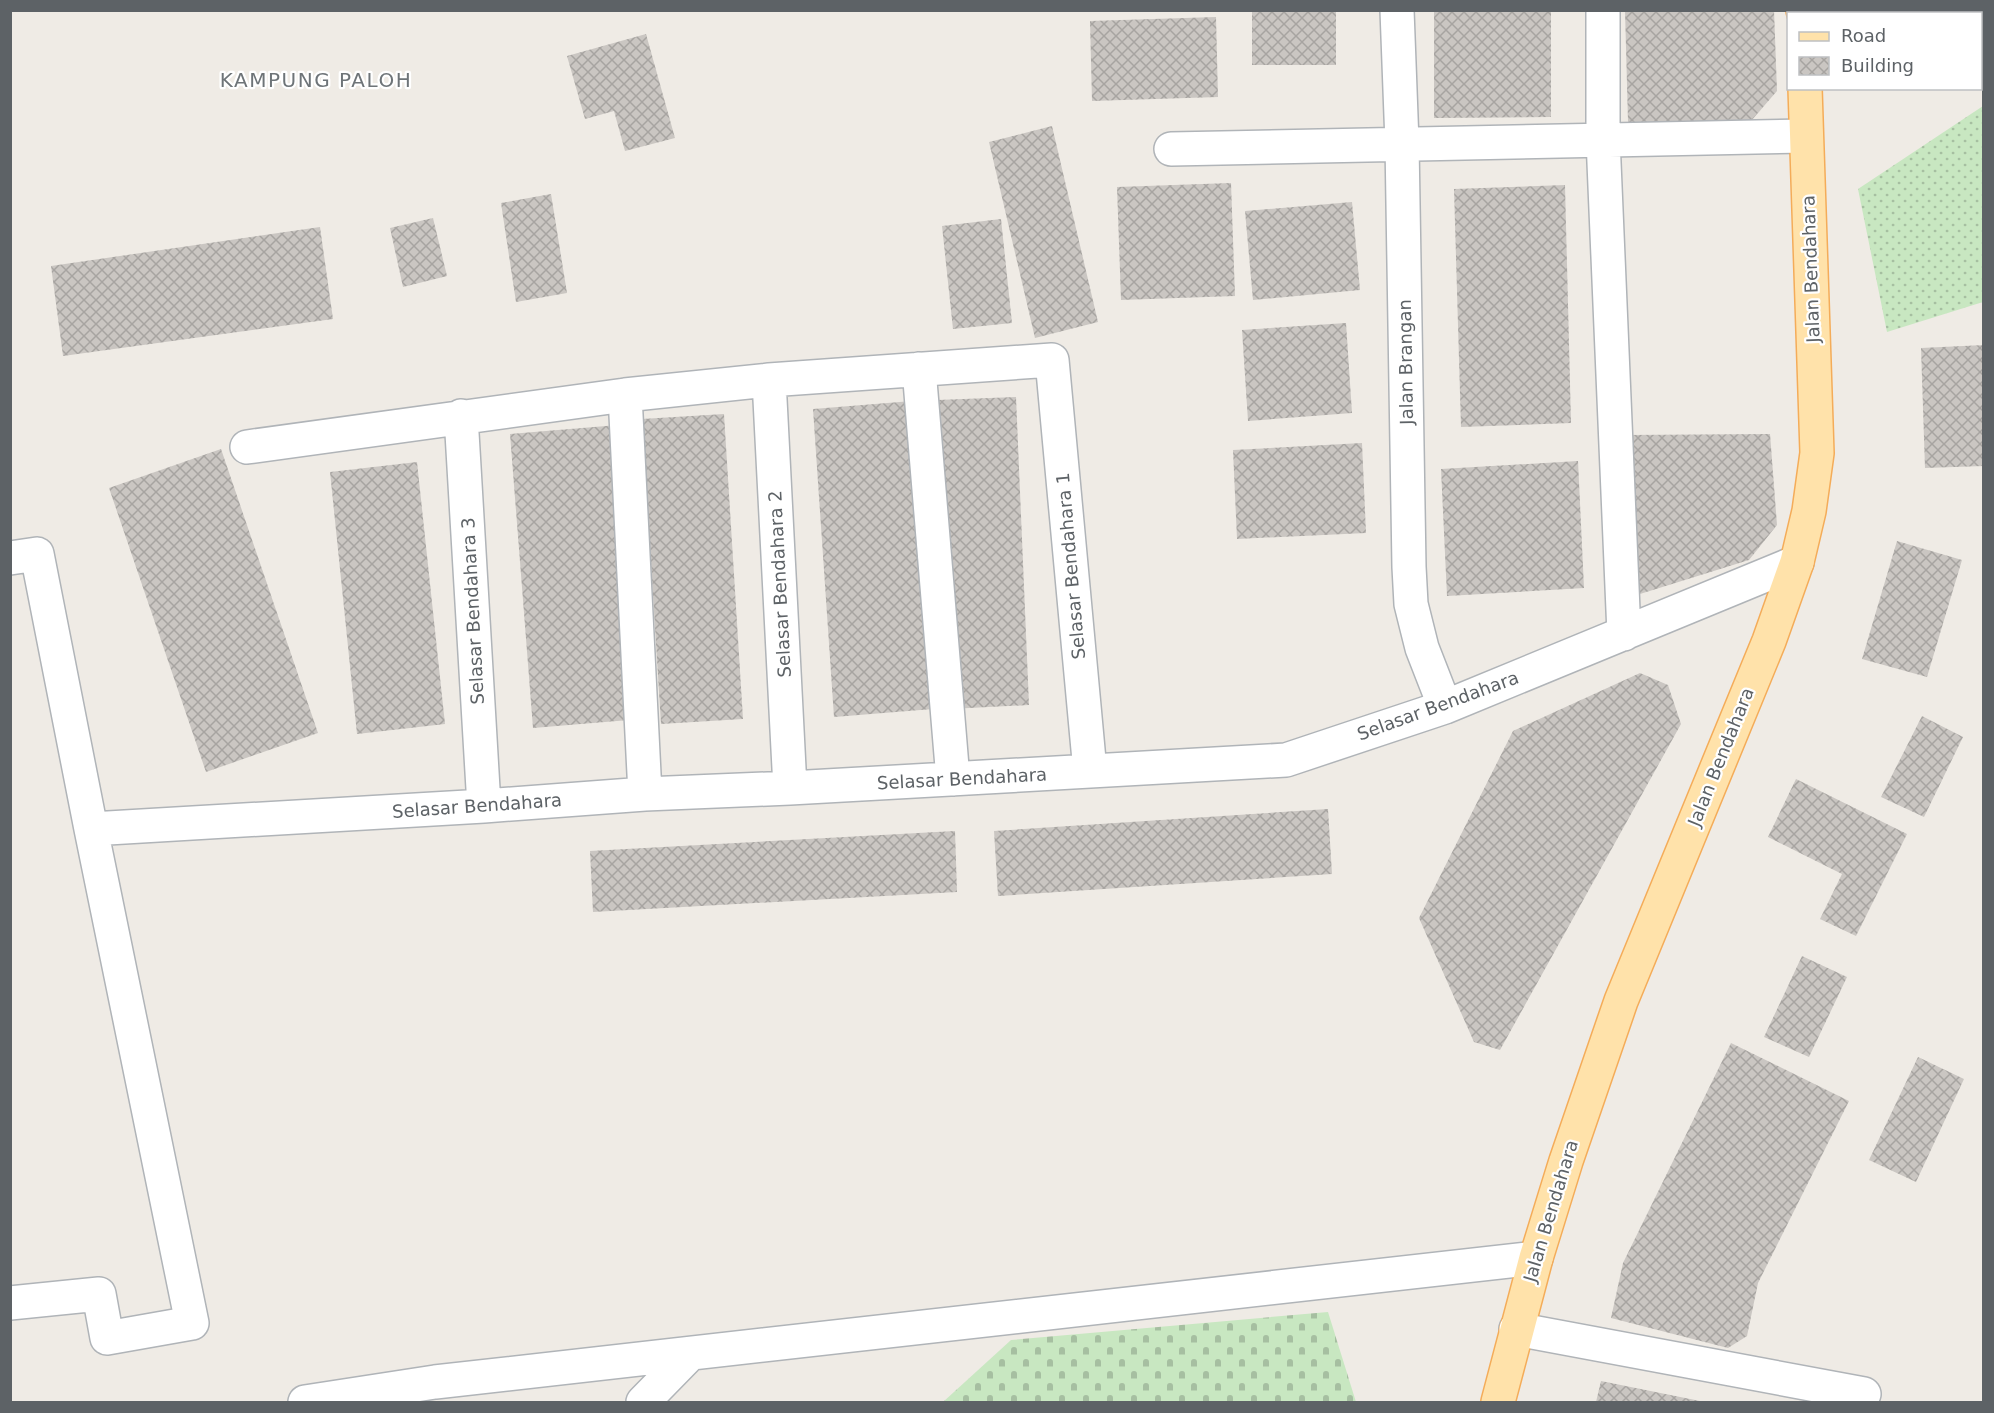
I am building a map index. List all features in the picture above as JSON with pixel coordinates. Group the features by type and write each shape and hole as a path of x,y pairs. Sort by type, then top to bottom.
{"main road":[{"name":"Jalan Bendahara","path":"1498,1402 1536,1258 1566,1161 1621,1001 1769,641 1797,562 1809,511 1817,453 1805,90"}],"street":[{"name":"Jalan Brangan","path":"1397,10 1402,143 1411,604 1422,648 1444,707"},
{"path":"1603,10 1604,139 1624,634"},
{"path":"1171,149 1806,136"},
{"name":"Selasar Bendahara 1","path":"919,369 1052,360 1090,771"},
{"path":"247,447 625,395 769,380 919,369 953,779"},
{"name":"Selasar Bendahara 2","path":"769,380 790,788"},
{"path":"625,395 645,794"},
{"name":"Selasar Bendahara 3","path":"461,416 484,806"},
{"path":"10,558 38,554 91,829 192,1323 107,1338 99,1294 10,1303"},
{"name":"Selasar Bendahara","path":"91,829 484,806 645,794 1286,760 1444,707 1797,562"},
{"path":"305,1402 435,1382 1536,1258"},
{"path":"1516,1329 1864,1394"},
{"path":"643,1402 690,1354"}],"green space":[{"path":"1983,106 1983,302 1887,332 1858,189"},
{"path":"1328,1312 1356,1402 943,1402 1011,1340"}],"building":[{"path":"1252,10 1336,10 1336,65 1252,65"},
{"path":"1434,10 1551,10 1551,117 1434,118"},
{"path":"1625,10 1774,10 1777,91 1751,121 1628,122"},
{"path":"1216,17 1218,97 1092,101 1090,21"},
{"path":"646,34 675,138 625,151 614,111 585,119 567,56"},
{"path":"1052,126 1098,322 1035,338 989,142"},
{"path":"1231,183 1235,296 1121,300 1117,187"},
{"path":"1565,185 1571,423 1461,427 1454,189"},
{"path":"551,194 567,293 516,302 501,203"},
{"path":"1352,202 1360,290 1253,300 1245,211"},
{"path":"433,218 447,276 403,287 390,228"},
{"path":"1001,219 1012,323 953,329 942,226"},
{"path":"320,227 333,319 63,356 51,266"},
{"path":"1346,323 1352,413 1248,421 1242,330"},
{"path":"1984,345 1984,466 1925,468 1921,348"},
{"path":"1016,397 1029,705 950,709 937,400"},
{"path":"912,401 933,709 834,717 813,409"},
{"path":"724,414 743,719 661,724 642,419"},
{"path":"618,425 641,719 533,728 510,434"},
{"path":"1770,434 1777,525 1749,560 1640,594 1625,435"},
{"path":"1362,443 1366,533 1237,539 1233,450"},
{"path":"221,449 318,733 206,772 109,488"},
{"path":"1578,461 1584,588 1447,596 1441,469"},
{"path":"417,462 445,724 357,734 330,472"},
{"path":"1897,541 1962,560 1927,677 1862,659"},
{"path":"1640,673 1668,685 1681,724 1500,1050 1474,1042 1419,918 1513,731"},
{"path":"1922,716 1963,737 1924,817 1881,797"},
{"path":"1796,779 1907,834 1856,936 1820,919 1842,874 1768,837"},
{"path":"1328,809 1332,874 998,896 994,831"},
{"path":"955,831 957,892 593,912 590,851"},
{"path":"1802,956 1847,977 1809,1057 1764,1037"},
{"path":"1731,1043 1849,1101 1758,1283 1747,1336 1728,1348 1611,1318 1623,1263"},
{"path":"1918,1057 1964,1079 1916,1182 1869,1160"},
{"path":"1601,1381 1700,1401 1596,1402"}],"district":[{"name":"KAMPUNG PALOH","path":"316,80"}]}
